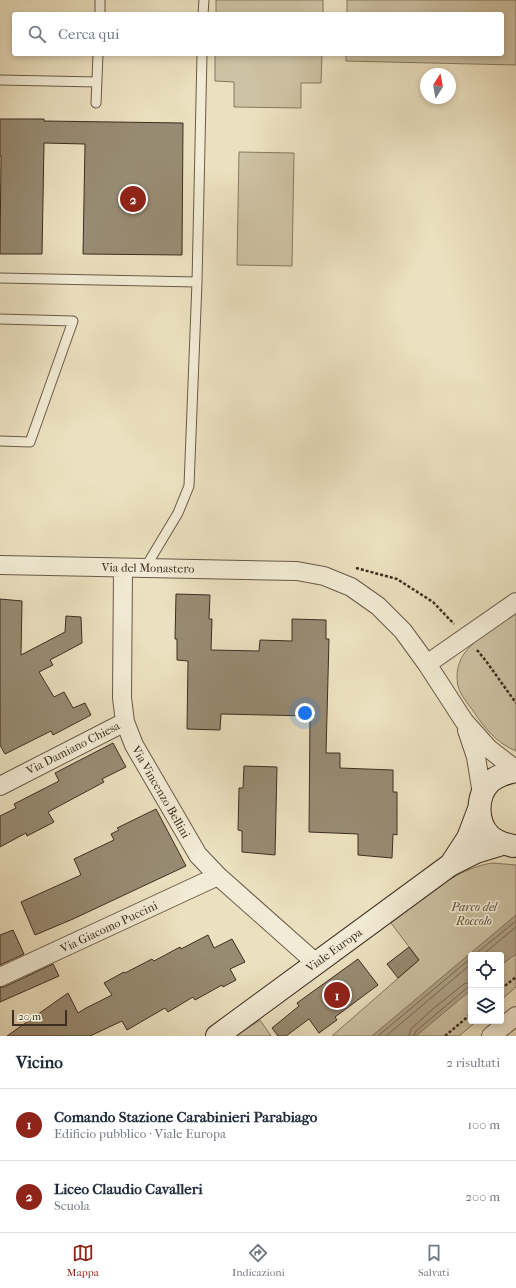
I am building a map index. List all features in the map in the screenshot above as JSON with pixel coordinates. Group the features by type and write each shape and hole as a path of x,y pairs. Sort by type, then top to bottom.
{"street":[{"name":"Via del Monastero","path":"0,565 297,571 324,576 351,587 378,606 403,631 427,664 464,721"},
{"name":"Via Vincenzo Bellini","path":"123,568 122,698 125,722 134,745 198,855 218,876 316,963"},
{"path":"427,664 516,602"},
{"path":"464,721 488,748 516,771"},
{"path":"464,721 476,757 480,802"},
{"name":"Via Damiano Chiesa","path":"0,786 125,722"},
{"name":"Viale Europa","path":"450,865 468,838 480,802 490,782 503,774 516,771"},
{"name":"Viale Europa","path":"480,802 482,824 490,835 509,845"},
{"name":"Viale Europa","path":"217,1036 450,865 476,852 509,845"},
{"name":"Via Giacomo Puccini","path":"0,977 218,876"},
{"path":"491,1036 516,1016"}],"lane":[{"path":"100,0 100,12"},
{"path":"203,12 204,0"},
{"path":"96,102 98,56"},
{"path":"145,568 178,513 189,486 197,282 202,56"},
{"path":"0,80 97,82"},
{"path":"0,278 197,282"},
{"path":"0,319 73,321 30,442 0,441"}],"path":[{"path":"502,988 516,977"},
{"path":"445,1036 468,1017"}],"green space":[{"path":"216,0 323,0 323,12 216,12"},
{"path":"347,0 516,0 516,65 346,61 346,56 504,56 504,12 347,12"},
{"path":"215,56 322,56 321,83 301,83 301,108 234,107 234,82 215,81"},
{"path":"239,152 294,153 292,266 237,265"},
{"path":"516,611 516,751 497,740 483,724 461,693 458,686 457,676 461,659 470,646"},
{"name":"Parco del Roccolo","path":"492,863 516,865 516,987 504,997 504,952 468,952 468,1024 473,1024 459,1036 332,1036 419,960 391,923 438,887 478,866"},
{"path":"260,1020 271,1036 236,1036"}],"water":[{"path":"516,915 516,954 504,963 504,952 472,952"},
{"path":"468,955 468,993 416,1036 372,1036"}],"building":[{"path":"0,119 183,123 182,255 83,254 85,144 44,143 42,254 0,254"},
{"path":"176,594 210,595 209,619 212,619 211,650 259,651 260,640 292,641 292,619 326,620 326,639 329,639 326,753 340,753 340,768 393,770 393,792 397,792 397,835 393,834 392,858 358,855 358,834 309,832 310,716 221,714 220,730 187,729 188,661 177,660 177,639 175,639"},
{"path":"0,599 22,601 21,655 65,632 66,616 81,617 82,643 50,660 53,665 39,672 54,697 64,692 73,708 85,703 91,715 53,735 51,731 5,754 0,745"},
{"path":"113,743 126,767 102,779 104,782 48,812 54,822 27,836 26,833 0,847 0,816 16,808 14,804 59,781 55,773"},
{"path":"244,766 277,767 275,855 242,852 242,831 238,830 239,788 243,788"},
{"path":"156,809 186,866 73,919 35,935 21,902 81,875 74,859 114,840 111,834 119,830 117,828"},
{"path":"13,930 24,954 0,965 0,935"},
{"path":"208,935 214,948 232,939 245,962 230,969 236,980 223,987 222,985 195,1000 193,997 168,1012 165,1008 127,1030 122,1021 90,1036 7,1036 68,993 78,1013 112,995 104,983 152,959 154,961 180,947 181,949"},
{"path":"409,947 419,960 398,978 387,964"},
{"path":"358,959 378,985 335,1017 337,1020 319,1033 309,1019 286,1036 278,1036 272,1028 299,1006 297,1003"},
{"path":"53,964 59,976 0,1002 0,987 4,987"}],"place":[{"name":"Liceo Claudio Cavalleri","path":"133,199"},
{"name":"Comando Stazione Carabinieri Parabiago","path":"337,995"}]}
